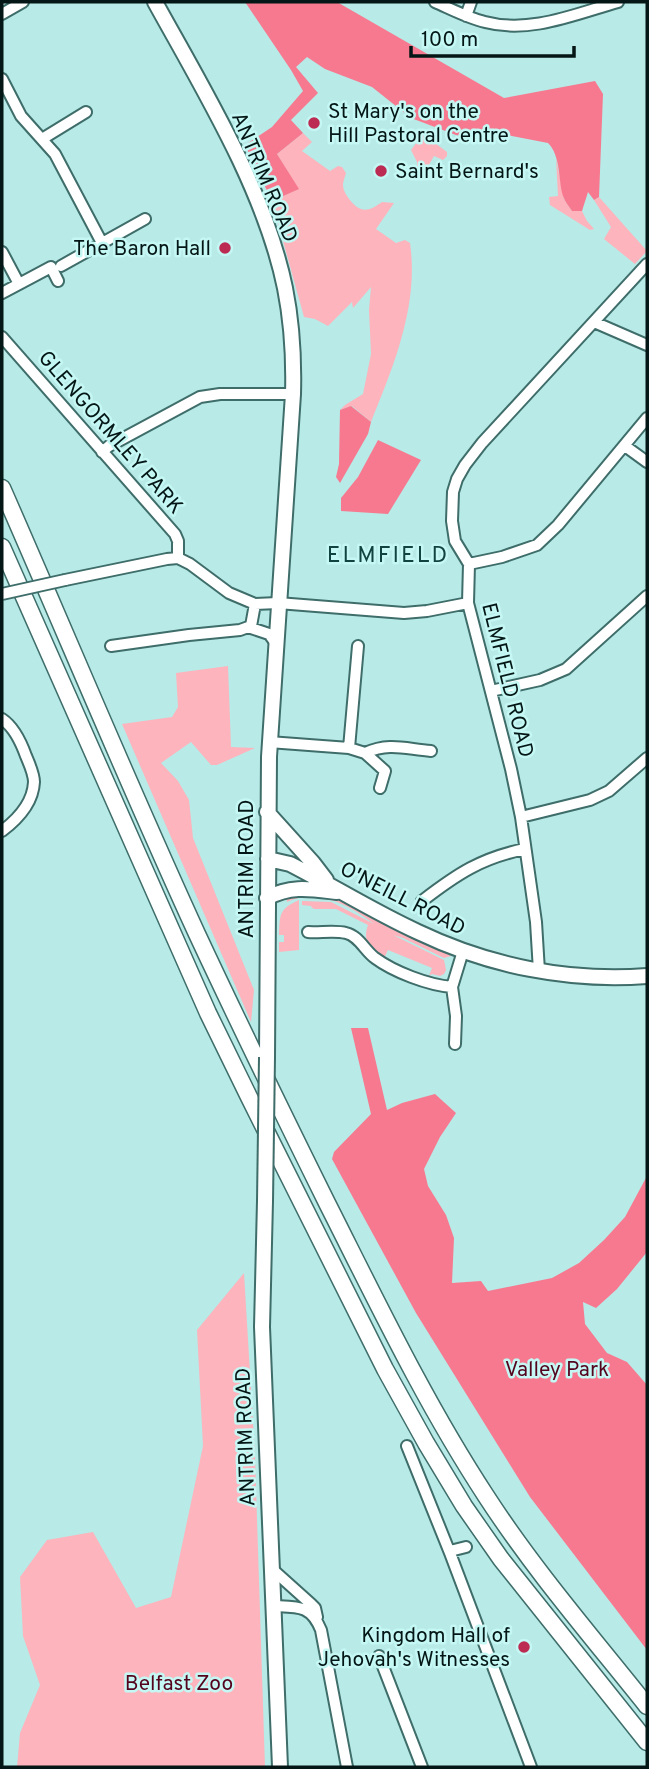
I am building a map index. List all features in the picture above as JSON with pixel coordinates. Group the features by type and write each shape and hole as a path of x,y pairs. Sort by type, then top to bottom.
{"highway":[{"path":"2,488 196,932 397,1342 493,1507 563,1602 647,1706"},
{"path":"2,547 208,1013 385,1369 464,1506 501,1559 647,1742"}],"main road":[{"name":"ANTRIM ROAD","path":"155,2 254,192 270,233 285,288 292,335 293,394 269,742 262,1327 280,1767"},
{"path":"268,812 328,883"},
{"name":"O'NEILL ROAD","path":"268,859 290,864 417,932 487,959 540,971 587,976 647,976"},
{"path":"267,898 282,890 294,888 345,893"}],"street":[{"path":"2,13 23,2"},
{"path":"435,2 487,23 521,26 542,23 618,2"},
{"path":"466,16 471,2"},
{"path":"2,79 21,116 55,154 102,243"},
{"path":"42,139 86,112"},
{"path":"61,266 145,219"},
{"path":"2,252 19,284"},
{"name":"ELMFIELD ROAD","path":"540,971 536,922 520,817 468,603 469,564 454,541 453,492 457,479 482,443 647,264"},
{"path":"2,293 51,267 58,281"},
{"path":"594,322 647,345"},
{"name":"GLENGORMLEY PARK","path":"2,337 174,534 178,541 178,558"},
{"path":"102,452 200,397 220,394 293,394"},
{"path":"469,564 502,557 537,545 558,525 647,418"},
{"path":"625,446 647,462"},
{"path":"2,594 178,558 229,593 255,604 278,603 404,613 468,603"},
{"path":"491,691 540,680 566,669 647,596"},
{"path":"111,646 240,630 251,626 255,604"},
{"path":"248,627 269,634 275,642"},
{"path":"349,748 358,646"},
{"path":"2,719 10,725 23,748 34,780 31,798 20,816 2,831"},
{"path":"269,742 349,748 365,753 385,771 380,788"},
{"path":"365,753 379,746 430,751"},
{"path":"520,817 590,800 609,791 647,758"},
{"path":"422,901 475,864 502,853 525,849"},
{"path":"307,932 346,933 355,937 372,956 386,966 430,983 452,987"},
{"path":"455,1044 456,1016 452,987 463,951"},
{"path":"407,1446 450,1551 531,1767"},
{"path":"450,1551 466,1547"},
{"path":"272,1569 315,1608 347,1767"},
{"path":"274,1606 306,1609 317,1618"},
{"path":"379,1656 422,1767"}],"green space":[{"path":"245,2 337,2 504,98 595,81 603,94 599,197 594,200 588,192 582,211 572,211 563,196 557,161 548,143 496,133 494,140 456,135 411,118 372,87 325,69 307,57 296,67 318,93 291,120 303,133 277,154 299,189 272,201 245,145 272,127 303,91"},
{"path":"303,133 312,142 302,151 330,171 338,166 342,167 346,173 344,189 355,205 367,210 382,202 394,203 376,229 396,243 405,240 410,243 412,266 408,312 396,357 371,422 352,406 340,410 363,394 371,354 371,287 353,308 352,302 328,326 304,317 272,201 298,189 277,154"},
{"path":"423,134 447,152 447,156 443,160 434,156 423,175 417,172 417,162 411,150"},
{"path":"556,158 564,199 572,211 582,211 594,229 590,230 550,205 549,197 558,196"},
{"path":"599,197 647,251 635,264 604,239 611,227 594,200"},
{"path":"351,406 371,422 368,434 340,483 336,477 339,464 340,410"},
{"path":"378,440 421,460 388,514 341,511 341,498 358,477"},
{"path":"228,666 231,747 255,748 217,765 211,765 191,742 161,763 178,781 189,800 193,838 254,990 251,1022 122,724 172,717 178,707 176,673"},
{"path":"286,894 330,896 348,904 420,942 449,954 451,956 444,958 393,935 444,960 446,970 440,976 429,976 432,968 388,950 384,958 368,945 368,925 336,909 315,909 302,905 302,901 331,902 374,924 364,917 344,905 322,898 299,898 287,902"},
{"path":"299,900 299,950 279,952 279,942 284,942 284,935 279,935 282,913"},
{"name":"Valley Park","path":"351,1028 368,1028 387,1110 435,1094 456,1113 424,1169 428,1186 446,1215 454,1238 452,1283 481,1281 488,1291 552,1278 579,1263 604,1240 625,1217 647,1176 647,1252 617,1289 596,1308 583,1302 585,1324 607,1353 627,1362 647,1385 647,1650 530,1497 416,1313 332,1159 334,1152 371,1114"},
{"name":"Belfast Zoo","path":"244,1273 255,1457 265,1767 17,1767 20,1733 40,1685 23,1636 20,1577 47,1540 93,1532 136,1608 171,1597 203,1446 197,1330"}],"place":[{"name":"St Mary's on the Hill Pastoral Centre","path":"314,123"},
{"name":"Saint Bernard's","path":"381,171"},
{"name":"The Baron Hall","path":"225,248"},
{"name":"Kingdom Hall of Jehovah's Witnesses","path":"524,1647"}],"district":[{"name":"ELMFIELD","path":"388,554"}]}
